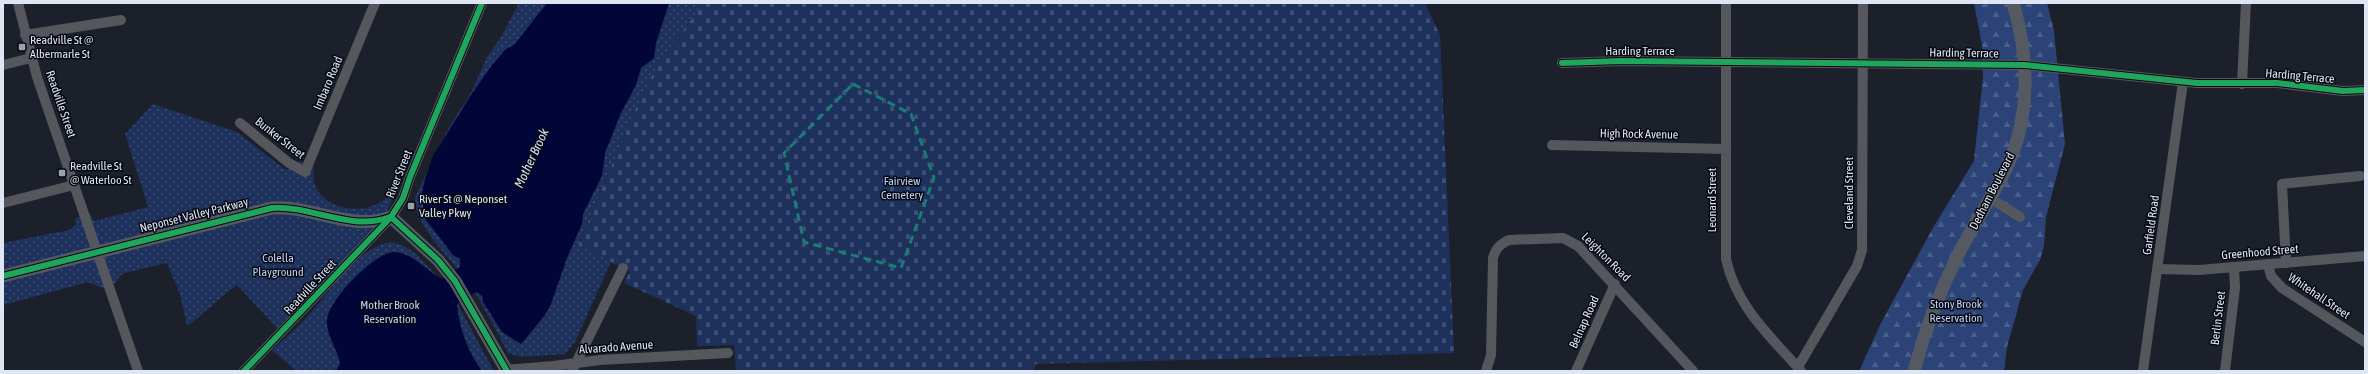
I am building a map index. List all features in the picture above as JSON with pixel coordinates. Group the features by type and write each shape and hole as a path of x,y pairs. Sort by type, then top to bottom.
{"main road":[{"name":"Dedham Boulevard","path":"1914,371 1942,289 2007,165 2019,128 2024,98 2025,65 2021,32 2013,3"},
{"name":"Neponset Valley Parkway","path":"3,276 272,208 294,209 360,222 372,222 391,217"},
{"name":"River Street","path":"391,217 447,271 468,302 507,371"}],"street":[{"name":"Readville Street","path":"18,3 31,58 138,371"},
{"name":"Imbaro Road","path":"305,172 376,3"},
{"name":"River Street","path":"391,217 403,198 410,177 482,3"},
{"name":"Leonard Street","path":"1726,3 1725,246 1729,272 1745,307 1799,369"},
{"name":"Cleveland Street","path":"1799,369 1860,258 1863,3"},
{"path":"2242,84 2246,3"},
{"path":"25,35 121,20"},
{"path":"3,65 31,58"},
{"name":"Harding Terrace","path":"1562,63 1726,62 2025,65 2183,82 2242,84 2277,83 2343,91 2365,90"},
{"name":"Garfield Road","path":"2143,371 2183,82"},
{"name":"Bunker Street","path":"240,123 282,158 297,169 305,172"},
{"name":"High Rock Avenue","path":"1552,145 1725,149"},
{"path":"2286,263 2282,184 2360,176"},
{"path":"3,203 74,185"},
{"path":"1990,198 2020,217"},
{"name":"Readville Street","path":"244,371 391,217"},
{"name":"Leighton Road","path":"1486,371 1491,355 1493,258 1501,243 1509,240 1567,239 1578,246 1693,371"},
{"name":"Greenhood Street","path":"2158,269 2190,270 2365,256"},
{"name":"Whitehall Street","path":"2268,264 2271,276 2282,288 2365,342"},
{"name":"Berlin Street","path":"2225,371 2235,288 2234,267"},
{"path":"573,367 623,268"},
{"name":"Belnap Road","path":"1576,371 1614,284"},
{"name":"Alvarado Avenue","path":"507,371 573,367 728,353"}],"highlighted area":[{"path":"853,84 911,114 934,178 901,268 804,242 784,153"}],"green space":[{"path":"519,3 704,3 658,63 635,110 578,245 611,262 575,342 565,354 521,357 508,353 471,286 428,232 416,208 415,197 449,127 471,93 487,57 501,37"},
{"name":"Fairview Cemetery","path":"704,3 1425,3 1440,35 1454,353 1035,364 1034,371 736,371 734,345 697,346 696,316 624,283 630,271 578,246 635,110 658,63"},
{"name":"Stony Brook Reservation","path":"1974,3 2047,3 2054,31 2065,144 2046,217 2044,246 2040,260 2023,290 2007,347 2004,371 1859,371 1881,323 1934,226 1974,161 1983,77 1982,45"},
{"name":"Colella Playground","path":"153,104 237,132 284,169 293,169 300,161 314,165 313,177 316,187 322,196 339,206 350,209 361,209 381,202 396,191 383,220 277,328 237,285 187,326 180,294 167,263 124,273 120,276 112,288 105,289 88,282 3,305 3,243 70,230 76,225 75,218 90,214 94,221 148,207 125,134"},
{"name":"Mother Brook Reservation","path":"392,242 404,246 416,254 450,290 494,371 296,371 272,350 304,320 335,283 357,260 380,245"}],"water":[{"name":"Mother Brook","path":"547,3 669,3 656,43 654,58 641,68 636,85 621,113 605,153 602,176 583,214 582,224 567,258 551,304 545,315 521,344 502,332 483,302 482,296 476,292 457,304 462,331 468,348 482,371 336,371 340,364 328,332 327,320 329,312 335,301 344,290 365,268 386,254 395,252 409,256 442,279 460,267 460,259 453,255 426,220 421,196 425,179 433,156 473,92 492,65 506,49 514,45"}],"cycle path":[{"path":"244,371 391,217 403,198 410,177 482,3"},
{"path":"1562,63 1621,61 2025,65 2197,83 2277,83 2343,91 2365,90"},
{"path":"3,276 272,208 301,210 361,222 375,221 390,217"},
{"path":"391,217 438,260 455,281 507,371"}],"place":[{"name":"Readville St @ Albermarle St","path":"22,47"},
{"name":"Readville St @ Waterloo St","path":"62,173"},
{"name":"River St @ Neponset Valley Pkwy","path":"411,206"}]}
